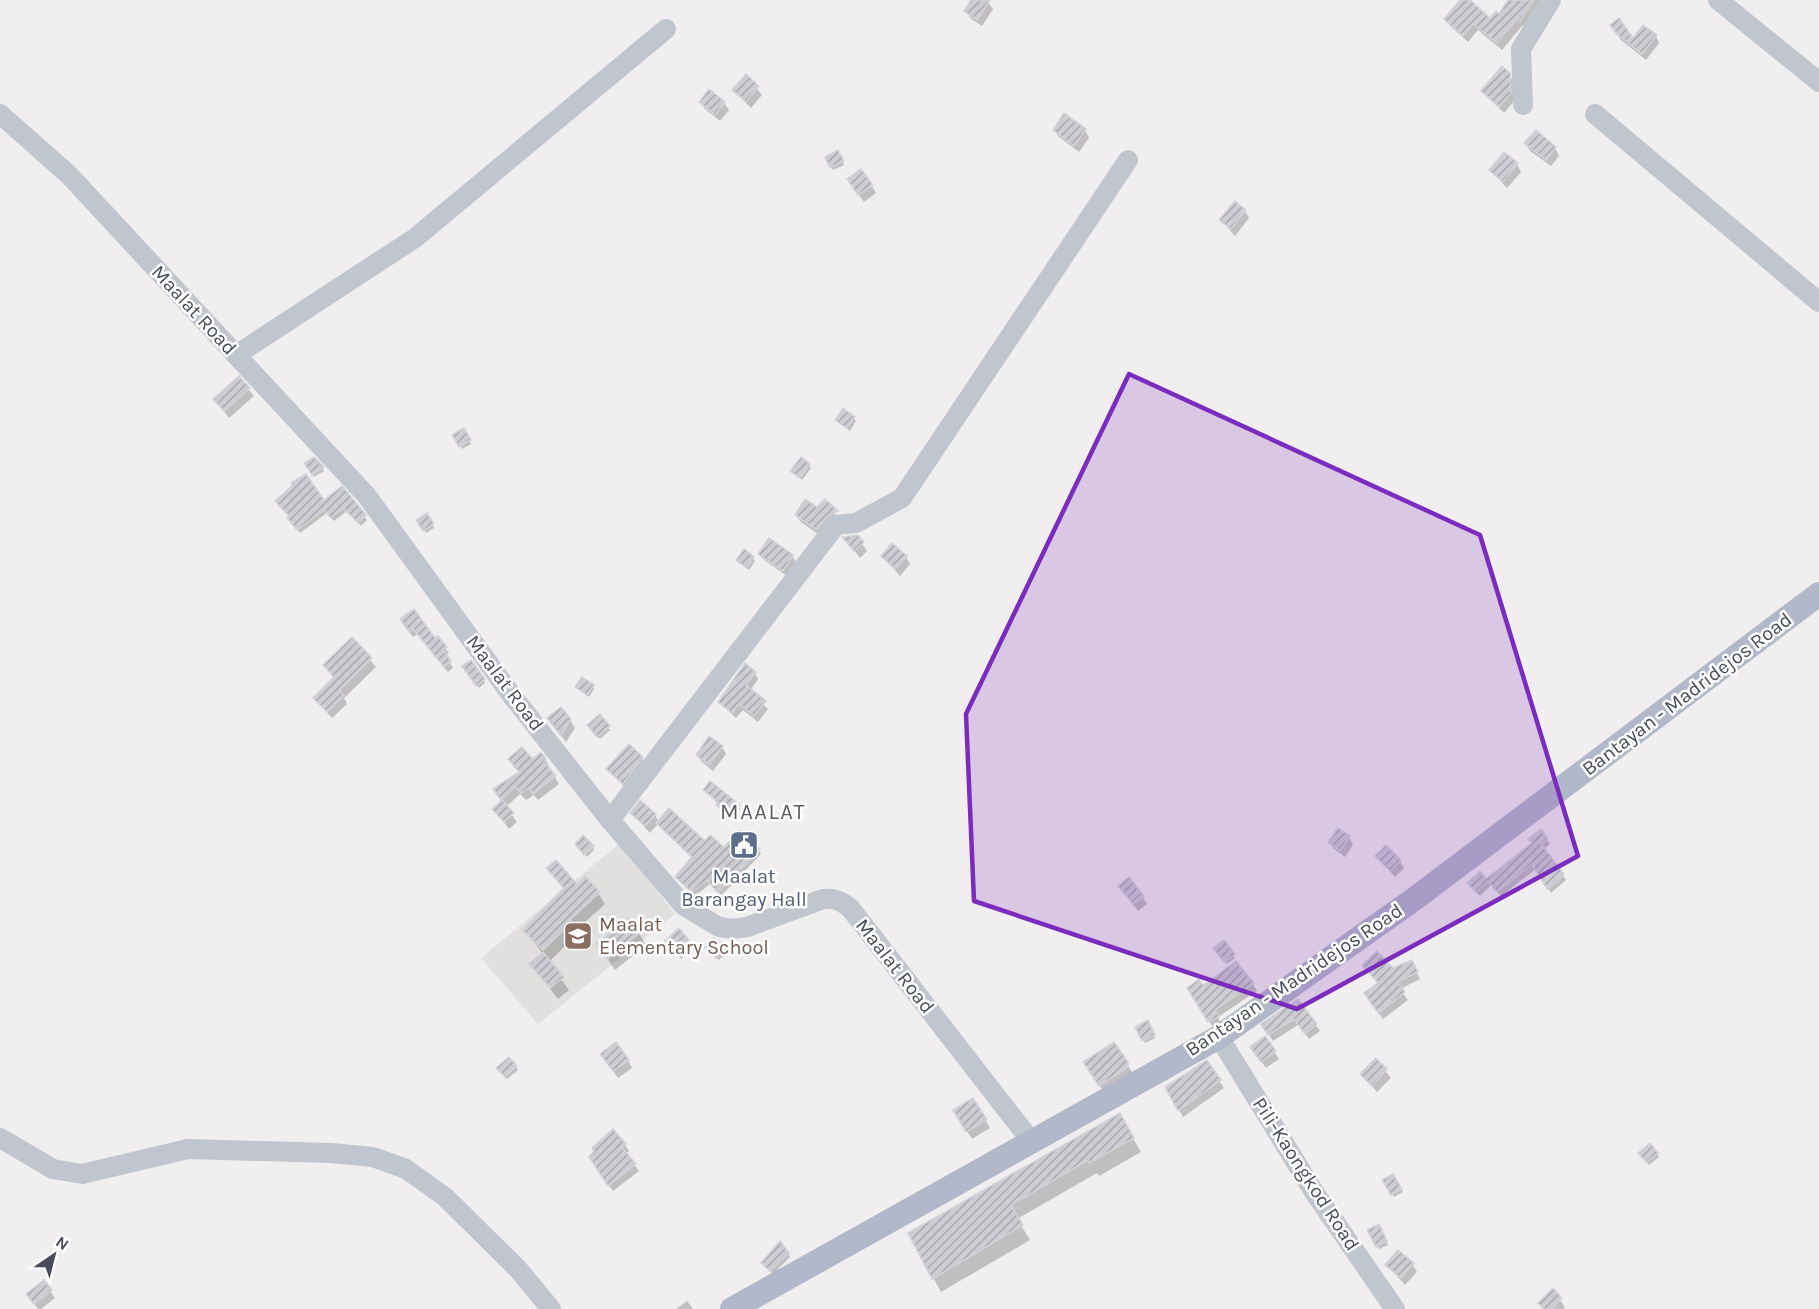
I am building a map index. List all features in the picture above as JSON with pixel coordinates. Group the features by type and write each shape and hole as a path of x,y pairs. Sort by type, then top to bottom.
{"main road":[{"name":"Bantayan - Madridejos Road","path":"732,1309 1219,1036 1413,900 1819,594"}],"street":[{"path":"1523,105 1521,49 1551,0"},
{"path":"1718,0 1819,82"},
{"path":"236,355 415,238 666,29"},
{"name":"Maalat Road","path":"0,114 69,175 367,496 513,697 610,820 684,906 719,927 747,927 823,899 834,898 843,902 851,909 1031,1142"},
{"path":"1594,114 1819,302"},
{"path":"610,820 836,525 856,523 902,498 1128,160"},
{"name":"Pili-Kaongkod Road","path":"1219,1036 1314,1192 1395,1309"},
{"path":"0,1138 53,1169 82,1174 188,1149 331,1153 373,1157 406,1169 445,1197 519,1269 551,1309"}],"highlighted area":[{"path":"1129,374 1480,535 1578,856 1297,1009 974,901 966,714"}],"shaded area":[{"name":"Maalat Elementary School","path":"620,843 675,914 538,1024 481,958"}],"building":[{"path":"971,0 990,0 977,20 964,11"},
{"path":"1460,0 1470,0 1490,18 1496,11 1499,14 1508,0 1534,0 1520,21 1517,19 1497,43 1473,24 1463,36 1444,19"},
{"path":"1619,18 1633,38 1643,25 1657,35 1642,54 1616,33 1610,25"},
{"path":"1502,66 1510,73 1511,93 1499,107 1481,91"},
{"path":"746,74 759,86 746,102 732,90"},
{"path":"709,89 725,102 715,115 699,102"},
{"path":"1064,113 1086,129 1074,146 1053,130"},
{"path":"1536,130 1556,147 1546,160 1524,143"},
{"path":"838,150 844,161 830,168 825,157"},
{"path":"1504,152 1518,163 1503,182 1489,170"},
{"path":"861,169 873,185 858,195 847,179"},
{"path":"1235,201 1246,210 1231,229 1219,220"},
{"path":"239,376 250,388 224,411 213,399"},
{"path":"843,408 855,417 847,428 835,420"},
{"path":"464,428 471,440 459,447 452,435"},
{"path":"314,457 324,467 312,475 304,463"},
{"path":"801,457 810,464 800,478 790,471"},
{"path":"306,474 324,500 342,486 366,515 358,523 343,508 331,518 324,510 297,530 287,518 289,516 275,501 293,485 291,483"},
{"path":"805,499 817,507 825,499 838,511 827,517 817,530 795,515"},
{"path":"427,513 434,524 423,531 416,520"},
{"path":"858,535 864,542 854,551 842,537"},
{"path":"769,538 793,555 783,571 758,554"},
{"path":"892,543 907,556 895,569 881,556"},
{"path":"744,549 754,557 747,568 736,560"},
{"path":"414,609 435,638 438,636 447,647 443,650 451,661 444,667 413,629 409,632 400,619"},
{"path":"352,637 372,658 339,691 344,695 327,712 313,698 334,677 323,665"},
{"path":"471,660 485,679 476,686 462,666"},
{"path":"745,663 756,672 746,685 766,701 754,716 739,704 732,713 718,702"},
{"path":"582,677 594,685 587,695 575,687"},
{"path":"561,707 571,719 561,736 547,718"},
{"path":"600,714 610,726 597,737 587,725"},
{"path":"709,736 723,746 709,765 696,755"},
{"path":"629,744 643,757 623,784 606,769"},
{"path":"522,747 533,759 541,752 546,759 544,762 556,776 533,794 529,788 521,793 515,787 501,800 493,789 519,772 508,759"},
{"path":"710,781 740,805 733,813 728,815 716,805 719,802 703,790"},
{"path":"502,800 514,813 504,822 492,809"},
{"path":"640,800 656,814 645,826 630,813"},
{"path":"669,808 705,841 710,835 724,847 740,830 760,849 718,893 707,880 692,892 675,877 692,857 656,823"},
{"path":"1338,828 1350,836 1340,851 1328,842"},
{"path":"1541,829 1548,839 1541,844 1564,874 1557,882 1547,889 1532,864 1497,892 1488,881 1476,892 1467,883 1480,871 1486,879 1532,843 1528,839"},
{"path":"583,835 594,846 584,855 575,844"},
{"path":"1386,845 1401,860 1390,871 1375,856"},
{"path":"556,860 577,884 585,876 600,892 543,950 522,930 564,888 546,868"},
{"path":"1129,877 1144,896 1133,904 1118,886"},
{"path":"629,918 641,932 607,959 596,944"},
{"path":"679,928 689,940 676,952 665,941"},
{"path":"714,938 727,947 716,958 705,947"},
{"path":"1224,940 1235,954 1224,962 1213,948"},
{"path":"1377,951 1393,968 1412,960 1418,972 1397,982 1405,992 1378,1013 1364,993 1378,983 1362,965"},
{"path":"543,952 564,977 550,988 529,964"},
{"path":"1236,961 1254,983 1215,1010 1219,1017 1208,1022 1187,988 1199,979 1203,985 1207,983"},
{"path":"1298,999 1317,1024 1305,1034 1294,1019 1268,1035 1261,1024"},
{"path":"1148,1020 1155,1035 1142,1041 1135,1027"},
{"path":"1265,1036 1276,1051 1261,1062 1250,1047"},
{"path":"616,1042 629,1060 613,1071 600,1054"},
{"path":"1114,1042 1128,1062 1128,1067 1099,1086 1083,1062"},
{"path":"509,1057 517,1066 505,1077 496,1068"},
{"path":"1376,1058 1387,1069 1372,1086 1360,1074"},
{"path":"1207,1060 1221,1080 1178,1111 1165,1087"},
{"path":"973,1098 987,1120 966,1132 953,1110"},
{"path":"1120,1113 1134,1138 1089,1163 1088,1160 1011,1205 1023,1225 932,1279 908,1233"},
{"path":"613,1129 626,1144 622,1148 636,1164 608,1186 589,1157 594,1151 592,1148"},
{"path":"1650,1143 1658,1153 1646,1162 1638,1153"},
{"path":"1393,1174 1402,1189 1391,1195 1382,1180"},
{"path":"1379,1224 1387,1241 1376,1247 1367,1230"},
{"path":"780,1241 789,1253 770,1271 761,1263"},
{"path":"1398,1250 1414,1263 1401,1278 1385,1265"},
{"path":"44,1280 52,1290 34,1304 26,1294"},
{"path":"1553,1288 1562,1298 1552,1309 1544,1309 1538,1303"}],"place":[{"name":"Maalat Barangay Hall","path":"744,845"},
{"name":"Maalat Elementary School","path":"578,936"}],"district":[{"name":"MAALAT","path":"763,812"}]}
